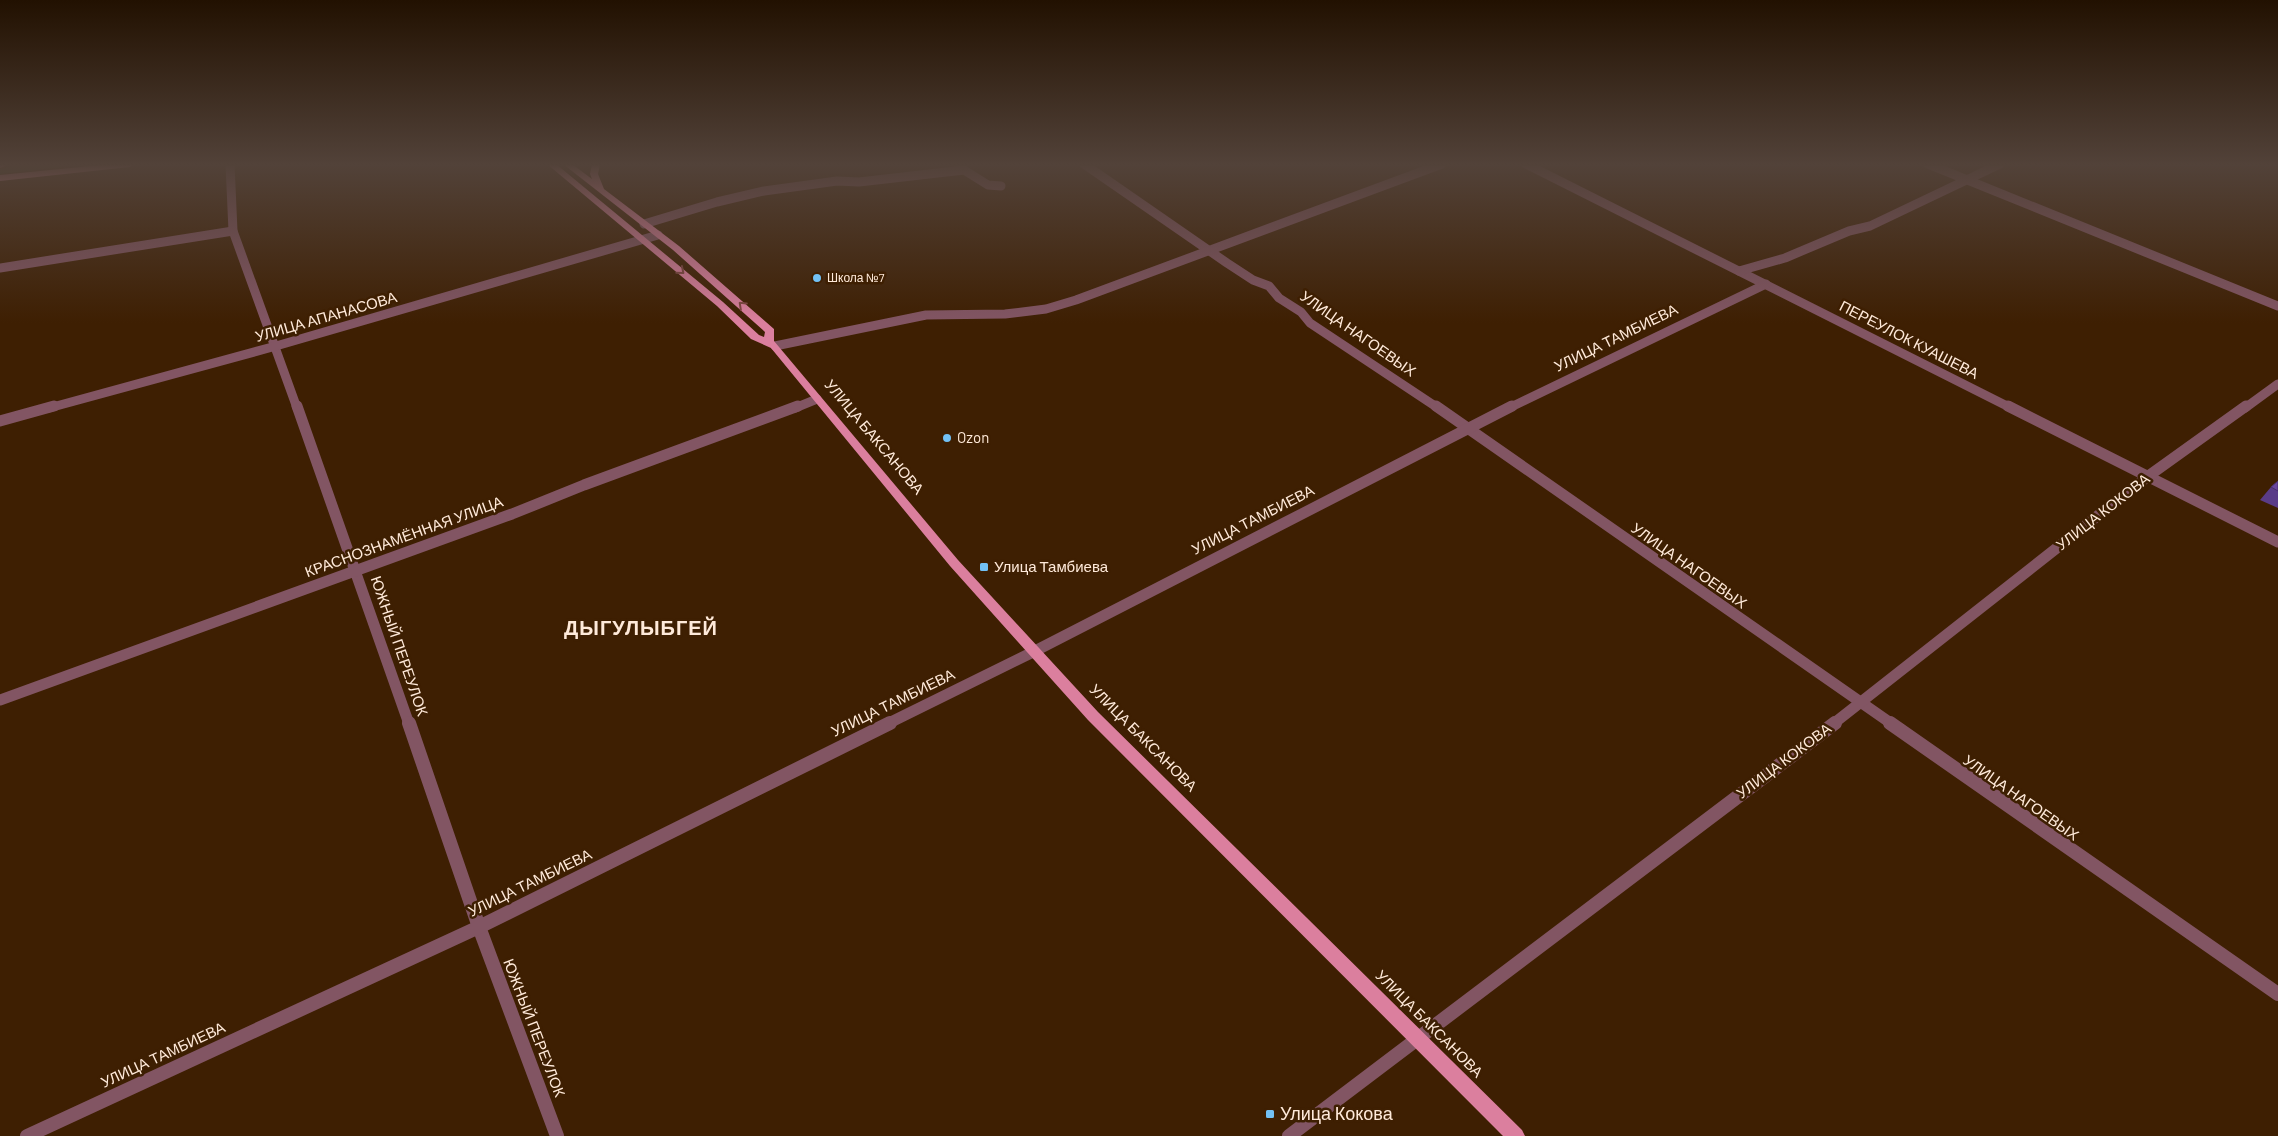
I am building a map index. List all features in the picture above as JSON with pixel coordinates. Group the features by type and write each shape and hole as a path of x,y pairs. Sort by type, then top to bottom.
{"main road":[{"name":"УЛИЦА БАКСАНОВА","path":"615,217 720,304 755,337 772,344 954,563 1093,716 1416,1039 1516,1136"},
{"name":"УЛИЦА БАКСАНОВА","path":"635,217 736,299 770,331 772,344"}],"street":[{"name":"ЮЖНЫЙ ПЕРЕУЛОК","path":"232,217 233,231 356,570 479,927 557,1136"},
{"path":"644,224 667,217"},
{"name":"УЛИЦА НАГОЕВЫХ","path":"1161,217 1253,280 1268,286 1279,298 1301,312 1310,323 1381,368 2278,994"},
{"path":"772,344 926,315 1005,314 1046,309 1076,300 1301,217"},
{"name":"ПЕРЕУЛОК КУАШЕВА","path":"1632,217 2278,542"},
{"path":"1739,271 1785,258 1849,231 1870,226 1889,217"},
{"path":"2060,217 2278,306"},
{"path":"0,268 233,231"},
{"name":"УЛИЦА АПАНАСОВА","path":"0,421 276,346 658,235"},
{"name":"УЛИЦА ТАМБИЕВА","path":"26,1136 479,927 1033,652 1467,428 1766,284"},
{"name":"УЛИЦА КОКОВА","path":"1289,1136 1860,704 2147,477 2278,384"},
{"name":"КРАСНОЗНАМЁННАЯ УЛИЦА","path":"0,700 512,514 817,399"}],"building":[{"path":"2278,481 2278,491 2271,487"}],"place":[{"name":"Школа №7","path":"817,278"},
{"name":"Ozon","path":"947,438"},
{"name":"Улица Тамбиева","path":"984,567"},
{"name":"Улица Кокова","path":"1270,1114"}],"district":[{"name":"ДЫГУЛЫБГЕЙ","path":"641,628"}]}
